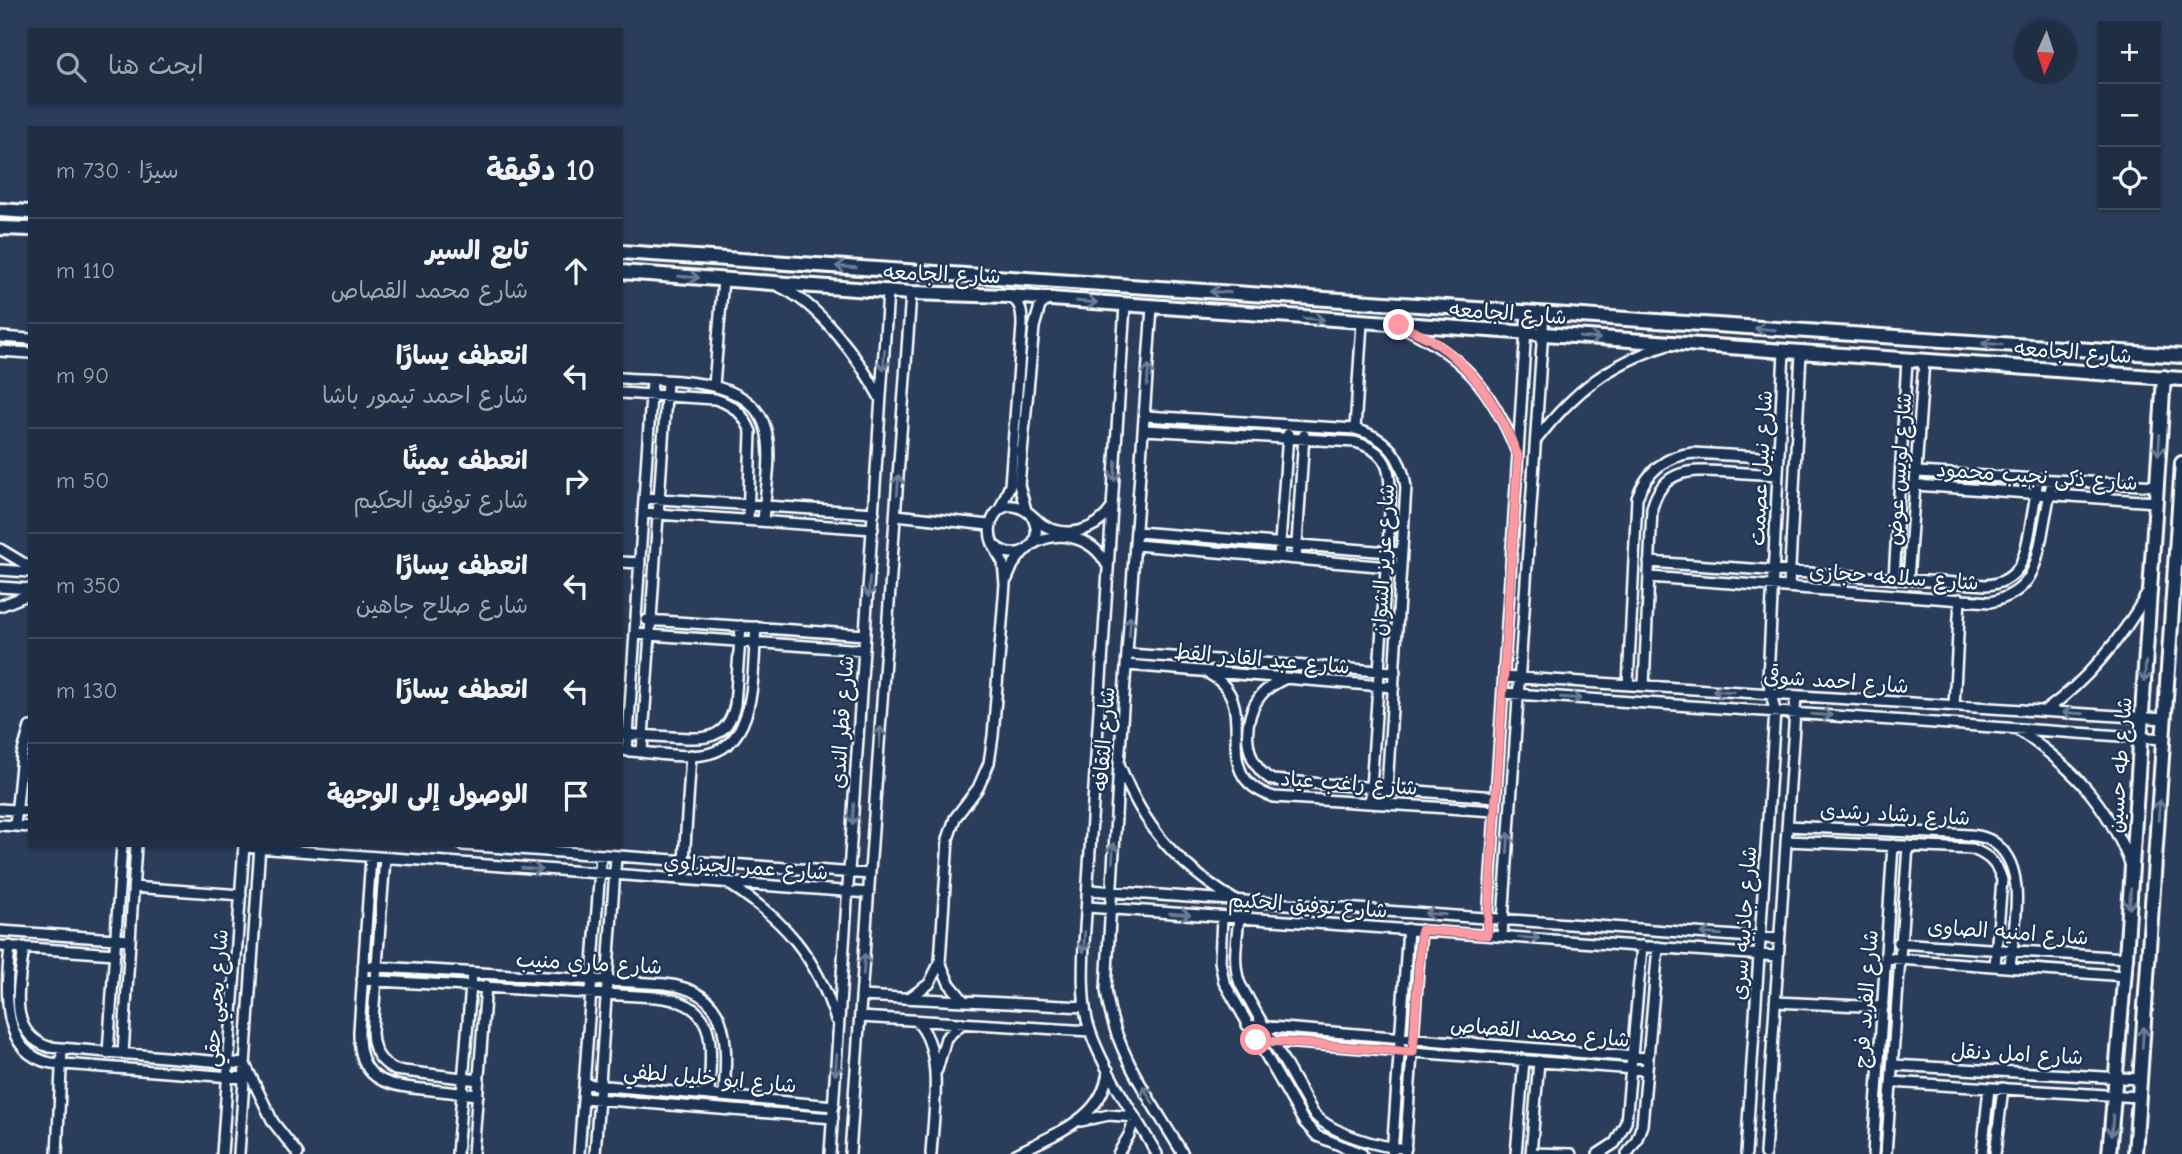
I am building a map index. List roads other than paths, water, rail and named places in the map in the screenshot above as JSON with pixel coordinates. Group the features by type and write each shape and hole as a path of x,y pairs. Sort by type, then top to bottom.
{"street":[{"path":"0,210 28,212"},
{"path":"0,228 28,229"},
{"name":"شارع الجامعه","path":"623,252 2182,356"},
{"name":"شارع الجامعه","path":"623,272 888,292 1008,296 2182,379"},
{"path":"909,998 929,984 940,962 947,839 955,818 985,776 991,749 1006,584 1003,563 989,535 989,525 1006,498 1010,485 1022,326 1019,305 1008,296 1009,278"},
{"path":"714,385 723,280"},
{"path":"766,283 781,287 832,329 855,356 881,400"},
{"name":"شارع قطر الندى","path":"830,1154 888,292"},
{"name":"شارع قطر الندى","path":"850,1154 911,293"},
{"path":"1006,584 1013,565 1034,540 1036,531 1035,522 1019,485 1034,327 1040,306 1048,299"},
{"name":"شارع الثقافه","path":"1125,305 1083,966 1085,1007 1090,1031 1108,1069 1157,1154"},
{"name":"شارع الثقافه","path":"1153,307 1105,971 1111,1021 1130,1064 1183,1154"},
{"path":"1487,935 1527,313"},
{"path":"1502,936 1544,314"},
{"path":"1355,429 1362,323"},
{"path":"1399,325 1432,341 1461,363 1486,391 1505,422 1518,456"},
{"path":"0,337 28,339"},
{"path":"1536,440 1557,413 1609,369 1640,354 1672,344"},
{"path":"2030,368 2032,347"},
{"path":"0,351 28,353"},
{"name":"شارع نبيل عصمت","path":"1771,694 1768,679 1784,351"},
{"name":"شارع نبيل عصمت","path":"1789,587 1801,353"},
{"name":"شارع لويس عوض","path":"1894,579 1907,360"},
{"name":"شارع لويس عوض","path":"1908,580 1924,361"},
{"name":"شارع طه حسين","path":"2109,1154 2125,976 2164,377"},
{"path":"623,379 714,385 752,403 761,415 768,443 763,521"},
{"path":"652,381 635,634 624,750 702,755 723,748 739,732 748,712 756,627"},
{"path":"642,752 667,382"},
{"path":"623,393 703,398 728,403 738,410 751,432 748,520"},
{"name":"شارع عزيز الشوان","path":"1145,416 1355,429 1386,444 1400,460 1406,487 1386,804"},
{"path":"1279,557 1289,425"},
{"path":"1296,559 1305,426"},
{"name":"شارع عزيز الشوان","path":"1144,430 1355,442 1369,446 1380,455 1387,467 1390,481 1388,552 1370,803"},
{"path":"1628,685 1637,498 1648,475 1668,459 1681,454 1779,458"},
{"name":"شارع طه حسين","path":"2135,1154 2182,463"},
{"path":"1643,686 1652,508 1655,498 1667,480 1677,474 1698,470 1778,475"},
{"name":"شارع ذكى نجيب محمود","path":"1917,472 2157,486"},
{"name":"شارع سلامه حجازى","path":"1649,562 1986,585 2005,580 2019,568 2038,480"},
{"name":"شارع سلامه حجازى","path":"1649,577 1990,601 2002,599 2023,586 2036,564 2052,481"},
{"name":"شارع ذكى نجيب محمود","path":"1916,485 2156,502"},
{"path":"644,498 874,513"},
{"path":"999,510 1014,506 1050,528 1074,532 1096,525 1112,508"},
{"path":"643,513 873,529"},
{"path":"896,515 989,525"},
{"path":"1137,533 1402,553"},
{"path":"993,544 1000,550 1018,553 1052,537 1077,538 1098,552 1108,568"},
{"path":"1136,545 1401,568"},
{"path":"0,549 28,569"},
{"path":"623,562 640,563"},
{"path":"0,570 28,570"},
{"path":"1873,593 1874,578"},
{"path":"0,587 28,592"},
{"path":"2045,711 2089,675 2112,648 2133,619 2150,587"},
{"path":"0,606 28,593"},
{"path":"1954,706 1961,599"},
{"path":"636,619 865,635"},
{"path":"625,734 708,738 727,726 735,705 740,626"},
{"path":"635,634 864,650"},
{"name":"شارع عبد القادر القط","path":"1128,654 1395,672"},
{"name":"شارع عبد القادر القط","path":"1127,666 1394,687"},
{"name":"شارع راغب عياد","path":"1205,672 1217,677 1233,698 1239,770 1247,783 1260,792 1274,797 1495,811"},
{"name":"شارع احمد شوقى","path":"1504,677 2165,719"},
{"name":"شارع راغب عياد","path":"1284,679 1261,695 1248,720 1249,748 1262,774 1272,780 1496,797"},
{"name":"شارع احمد شوقى","path":"1503,693 2164,739"},
{"name":"شارع جاذبيه سرى","path":"1746,1154 1775,711 1771,694"},
{"name":"شارع جاذبيه سرى","path":"1765,1154 1796,696"},
{"path":"2016,728 2060,760 2088,789 2111,821 2132,870"},
{"path":"15,826 22,755 28,734"},
{"path":"684,861 691,755"},
{"path":"1119,764 1145,819 1163,843 1184,865 1234,900"},
{"path":"0,809 28,811"},
{"path":"0,825 28,827"},
{"name":"شارع رشاد رشدى","path":"1787,826 1952,834 1979,836 1990,840 2003,849 2017,878 2010,967"},
{"path":"1951,848 1952,834"},
{"name":"شارع رشاد رشدى","path":"1786,841 1972,849 1983,853 1998,869 2002,880 1995,966"},
{"name":"شارع الفريد فرج","path":"1873,1154 1893,845"},
{"name":"شارع الفريد فرج","path":"1886,1154 1908,846"},
{"path":"108,1053 122,847"},
{"path":"123,1054 136,847"},
{"name":"شارع يحيي حقي","path":"222,1154 244,847"},
{"name":"شارع عمر الجيزاوي","path":"260,847 869,894"},
{"name":"شارع يحيي حقي","path":"239,1154 260,847"},
{"path":"491,866 493,847"},
{"path":"510,867 511,847"},
{"name":"شارع عمر الجيزاوي","path":"511,847 870,874"},
{"path":"579,1154 601,855"},
{"path":"595,1154 616,856"},
{"path":"371,857 358,1043 366,1066 373,1075 394,1087 478,1095"},
{"path":"385,858 373,1044 377,1055 384,1064 406,1073 479,1080"},
{"path":"728,883 755,901 792,934 814,965 828,992 839,1028"},
{"path":"133,887 241,895"},
{"name":"شارع توفيق الحكيم","path":"1089,890 1779,939"},
{"name":"شارع توفيق الحكيم","path":"1088,907 1778,956"},
{"path":"1222,917 1221,971 1227,991 1247,1025 1311,1130 1317,1136 1362,1154"},
{"path":"1240,917 1236,973 1244,993 1313,1113 1323,1124 1392,1151 1405,1151 1421,930"},
{"path":"1392,1151 1408,929"},
{"path":"0,931 130,940"},
{"name":"شارع امنيه الصاوى","path":"1887,942 2126,958"},
{"path":"115,954 5,946 7,1030 19,1049 40,1061 244,1078"},
{"path":"1604,1153 1622,1133 1626,1122 1642,946"},
{"path":"24,947 18,1010 22,1027 40,1045 245,1064 273,1122 298,1154"},
{"path":"1627,1154 1642,1125 1658,947"},
{"name":"شارع امنيه الصاوى","path":"1886,958 2125,976"},
{"path":"940,962 949,983 964,1001"},
{"name":"شارع ماري منيب","path":"363,966 680,986 703,996 719,1015 726,1039 724,1096"},
{"path":"457,1154 472,973"},
{"path":"473,1154 487,974"},
{"name":"شارع ماري منيب","path":"362,980 668,998 689,1005 698,1012 710,1032 709,1095"},
{"path":"861,996 1085,1007"},
{"path":"1775,1002 1883,1007"},
{"path":"860,1017 1090,1031"},
{"path":"915,1020 923,1027 930,1043 935,1082 931,1154"},
{"path":"935,1082 946,1038 963,1023"},
{"name":"شارع محمد القصاص","path":"1247,1025 1648,1058"},
{"name":"شارع محمد القصاص","path":"1256,1040 1647,1070"},
{"path":"57,1154 62,1049"},
{"path":"1516,1154 1524,1060"},
{"path":"1753,1060 1771,1062"},
{"path":"1539,1061 1531,1153 1571,1154"},
{"name":"شارع امل دنقل","path":"1892,1065 2140,1079"},
{"path":"1021,1152 1090,1112 1104,1091 1108,1069"},
{"name":"شارع امل دنقل","path":"1891,1082 2139,1097"},
{"name":"شارع ابو خليل لطفي","path":"584,1084 834,1106"},
{"path":"1982,1154 1989,1087"},
{"path":"1995,1154 2003,1088"},
{"name":"شارع ابو خليل لطفي","path":"583,1098 833,1118"},
{"path":"1073,1124 1102,1116 1135,1117 1118,1154"}]}
